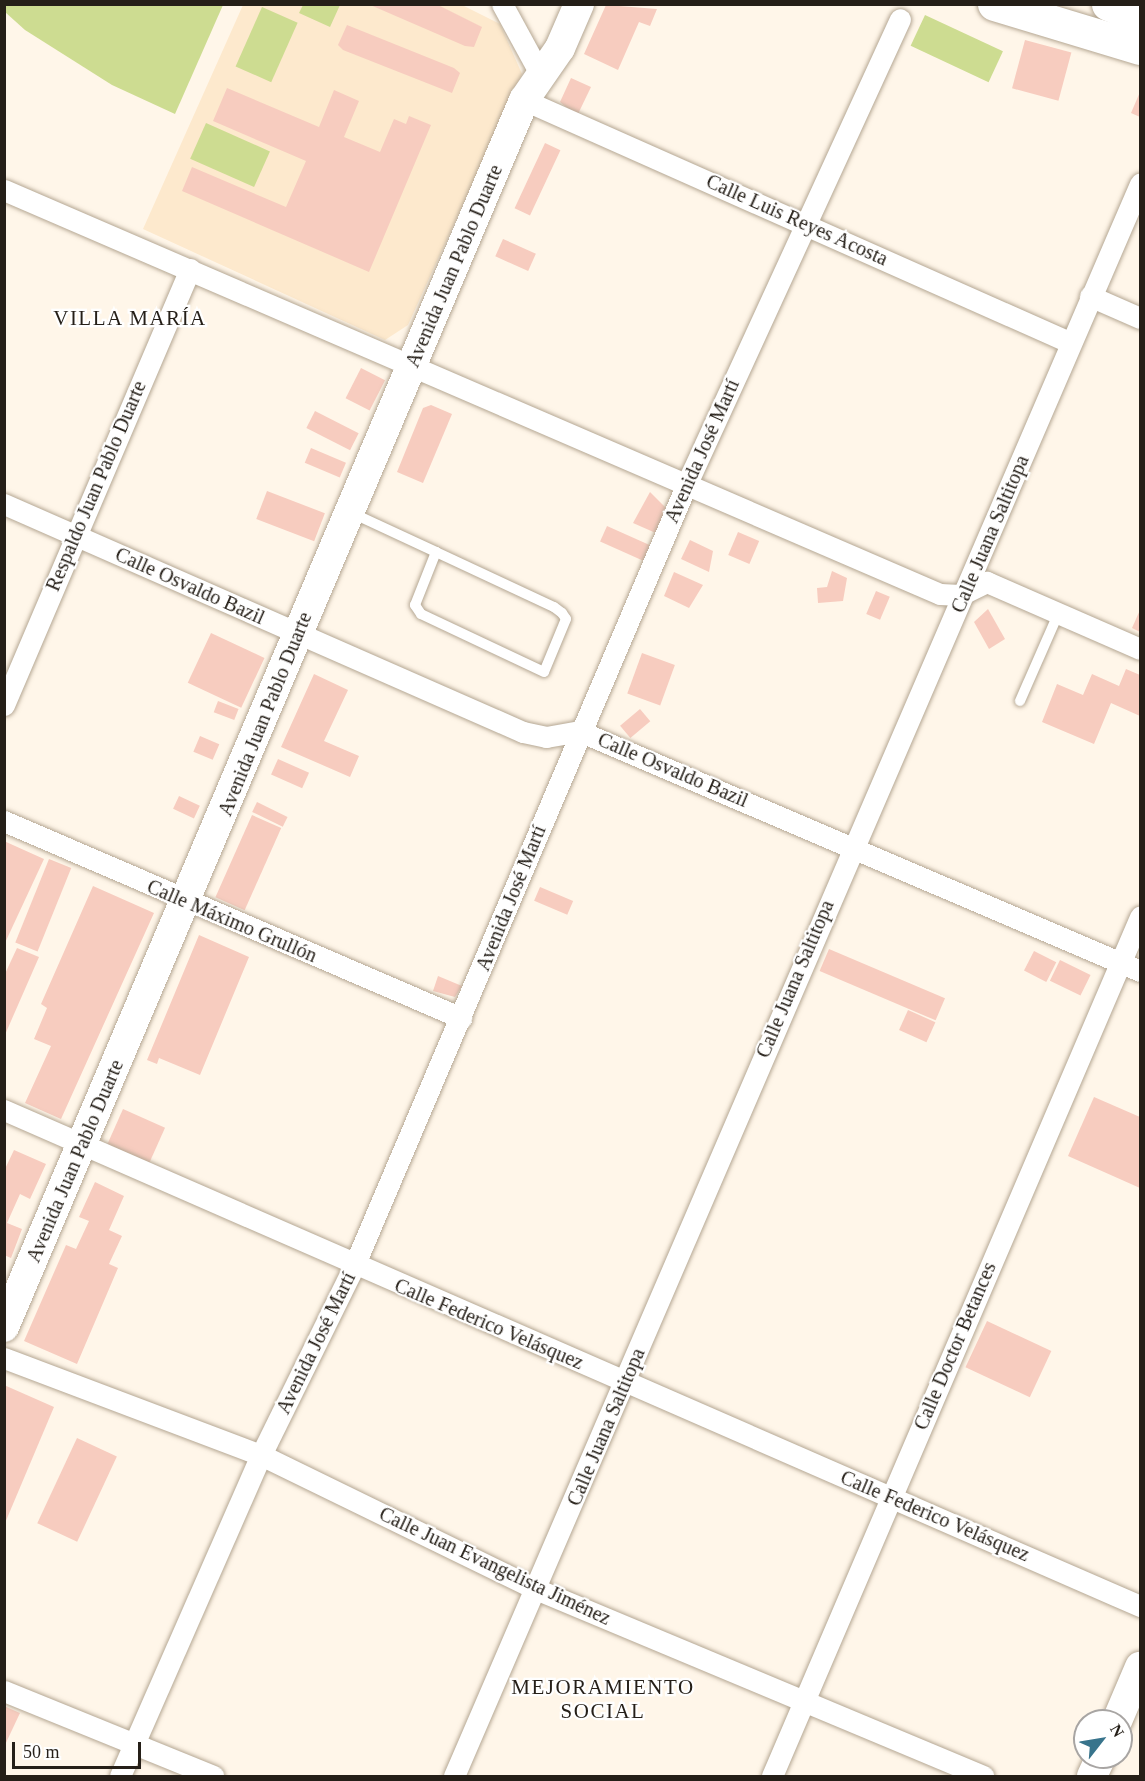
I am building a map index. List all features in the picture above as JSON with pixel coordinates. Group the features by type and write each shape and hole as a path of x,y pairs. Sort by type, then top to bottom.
{"main road":[{"path":"539,72 544,40 559,4"},
{"path":"539,72 560,48 579,4"},
{"path":"994,4 1140,48"},
{"path":"1108,4 1140,17"},
{"name":"Avenida Juan Pablo Duarte","path":"4,1327 81,1143 188,904 297,634 524,100 539,72"},
{"path":"1122,1709 1140,1667"}],"street":[{"path":"502,4 539,72"},
{"name":"Avenida José Martí","path":"120,1776 261,1455 354,1266 461,1018 579,731 688,481 804,223 900,19"},
{"name":"Calle Luis Reyes Acosta","path":"524,100 1068,342"},
{"name":"Calle Juana Saltitopa","path":"454,1776 625,1383 851,845 969,590 1068,342 1140,184"},
{"path":"4,190 688,481 940,594 960,595 987,582 1140,649"},
{"name":"Respaldo Juan Pablo Duarte","path":"4,705 74,534 190,269"},
{"path":"1090,296 1140,318"},
{"name":"Calle Osvaldo Bazil","path":"4,504 524,732 546,737 579,731 851,845 1140,971"},
{"name":"Calle Máximo Grullón","path":"4,821 188,904 461,1018"},
{"name":"Calle Doctor Betances","path":"772,1776 806,1702 891,1496 1140,917"},
{"name":"Calle Federico Velásquez","path":"4,1110 354,1266 891,1496 1140,1606"},
{"name":"Calle Juan Evangelista Jiménez","path":"4,1358 261,1455 536,1589 984,1776"},
{"path":"4,1691 213,1776"}],"lane":[{"path":"349,512 436,552 562,613 566,619 544,672 421,614 415,605 436,552"},
{"path":"1020,701 1059,612"}],"shaded area":[{"path":"243,5 462,5 500,24 522,74 408,325 385,340 143,229"}],"green space":[{"path":"5,4 223,5 175,114 112,85 25,30 5,12"},
{"path":"303,4 340,5 330,27 299,13"},
{"path":"262,7 298,23 271,82 236,66"},
{"path":"925,15 1003,51 989,82 911,46"},
{"path":"206,123 270,151 254,187 190,159"}],"building":[{"path":"368,4 436,4 482,27 474,47 465,46"},
{"path":"606,5 657,9 650,26 639,22 618,70 584,54"},
{"path":"347,25 454,68 460,73 452,93 343,50 338,45"},
{"path":"1025,40 1071,52 1058,101 1012,88"},
{"path":"571,78 591,87 577,116 560,102"},
{"path":"227,88 319,127 334,90 359,101 344,137 380,152 394,119 406,124 409,116 431,125 369,272 182,191 192,167 286,207 306,161 213,121"},
{"path":"1140,92 1140,117 1131,113"},
{"path":"545,143 560,150 530,215 515,208"},
{"path":"503,239 536,254 528,271 495,256"},
{"path":"361,368 385,380 370,411 346,398"},
{"path":"431,405 452,414 423,483 397,472 423,408"},
{"path":"315,411 359,433 350,450 306,428"},
{"path":"311,448 346,463 340,478 305,463"},
{"path":"267,491 325,513 314,541 256,519"},
{"path":"650,492 666,508 658,534 633,523"},
{"path":"607,526 652,546 645,561 600,542"},
{"path":"738,532 759,541 749,564 728,555"},
{"path":"690,540 713,551 709,572 681,559"},
{"path":"832,571 847,578 843,601 818,603 817,588 827,587"},
{"path":"674,572 703,585 689,608 664,596"},
{"path":"876,591 890,597 880,620 866,614"},
{"path":"988,609 1005,639 989,649 974,622"},
{"path":"1140,610 1140,632 1132,628"},
{"path":"211,633 264,658 241,708 188,683"},
{"path":"642,653 675,665 660,705 627,693"},
{"path":"1126,669 1140,675 1140,716 1111,703 1094,744 1042,722 1057,684 1083,695 1092,674 1119,686"},
{"path":"314,674 348,690 324,741 359,756 350,777 281,747"},
{"path":"218,701 239,709 234,720 214,712"},
{"path":"640,709 650,721 630,738 620,726"},
{"path":"200,736 219,744 213,760 193,752"},
{"path":"278,759 309,773 302,788 271,775"},
{"path":"179,796 200,806 194,818 173,809"},
{"path":"257,802 288,817 283,827 252,812"},
{"path":"252,815 281,828 245,910 215,897"},
{"path":"4,841 44,859 4,945"},
{"path":"49,859 71,868 38,951 15,942"},
{"path":"93,886 154,913 61,1119 25,1103 51,1046 34,1039 47,1008 41,1004"},
{"path":"540,887 573,901 567,915 534,901"},
{"path":"199,935 249,957 200,1075 159,1058 157,1064 147,1060"},
{"path":"17,948 39,957 4,1037 4,976"},
{"path":"829,949 945,998 936,1020 820,971"},
{"path":"1034,951 1056,962 1046,982 1024,971"},
{"path":"1060,960 1091,975 1080,996 1050,981"},
{"path":"438,976 462,986 455,997 433,991"},
{"path":"908,1010 935,1022 926,1042 899,1030"},
{"path":"1094,1097 1140,1117 1140,1188 1068,1156"},
{"path":"123,1109 165,1128 149,1163 107,1145"},
{"path":"14,1150 46,1164 30,1199 20,1194 7,1223 22,1229 11,1258 4,1255 4,1171"},
{"path":"95,1182 124,1196 109,1230 122,1236 109,1264 118,1268 77,1364 24,1341 66,1245 76,1249 89,1221 79,1217"},
{"path":"987,1321 1051,1351 1030,1397 965,1367"},
{"path":"4,1385 54,1407 5,1523 4,1523"},
{"path":"77,1438 117,1457 77,1542 37,1523"},
{"path":"4,1706 20,1713 4,1747"}],"district":[{"name":"VILLA MARÍA","path":"130,318"},
{"name":"MEJORAMIENTO SOCIAL","path":"603,1699"}]}
